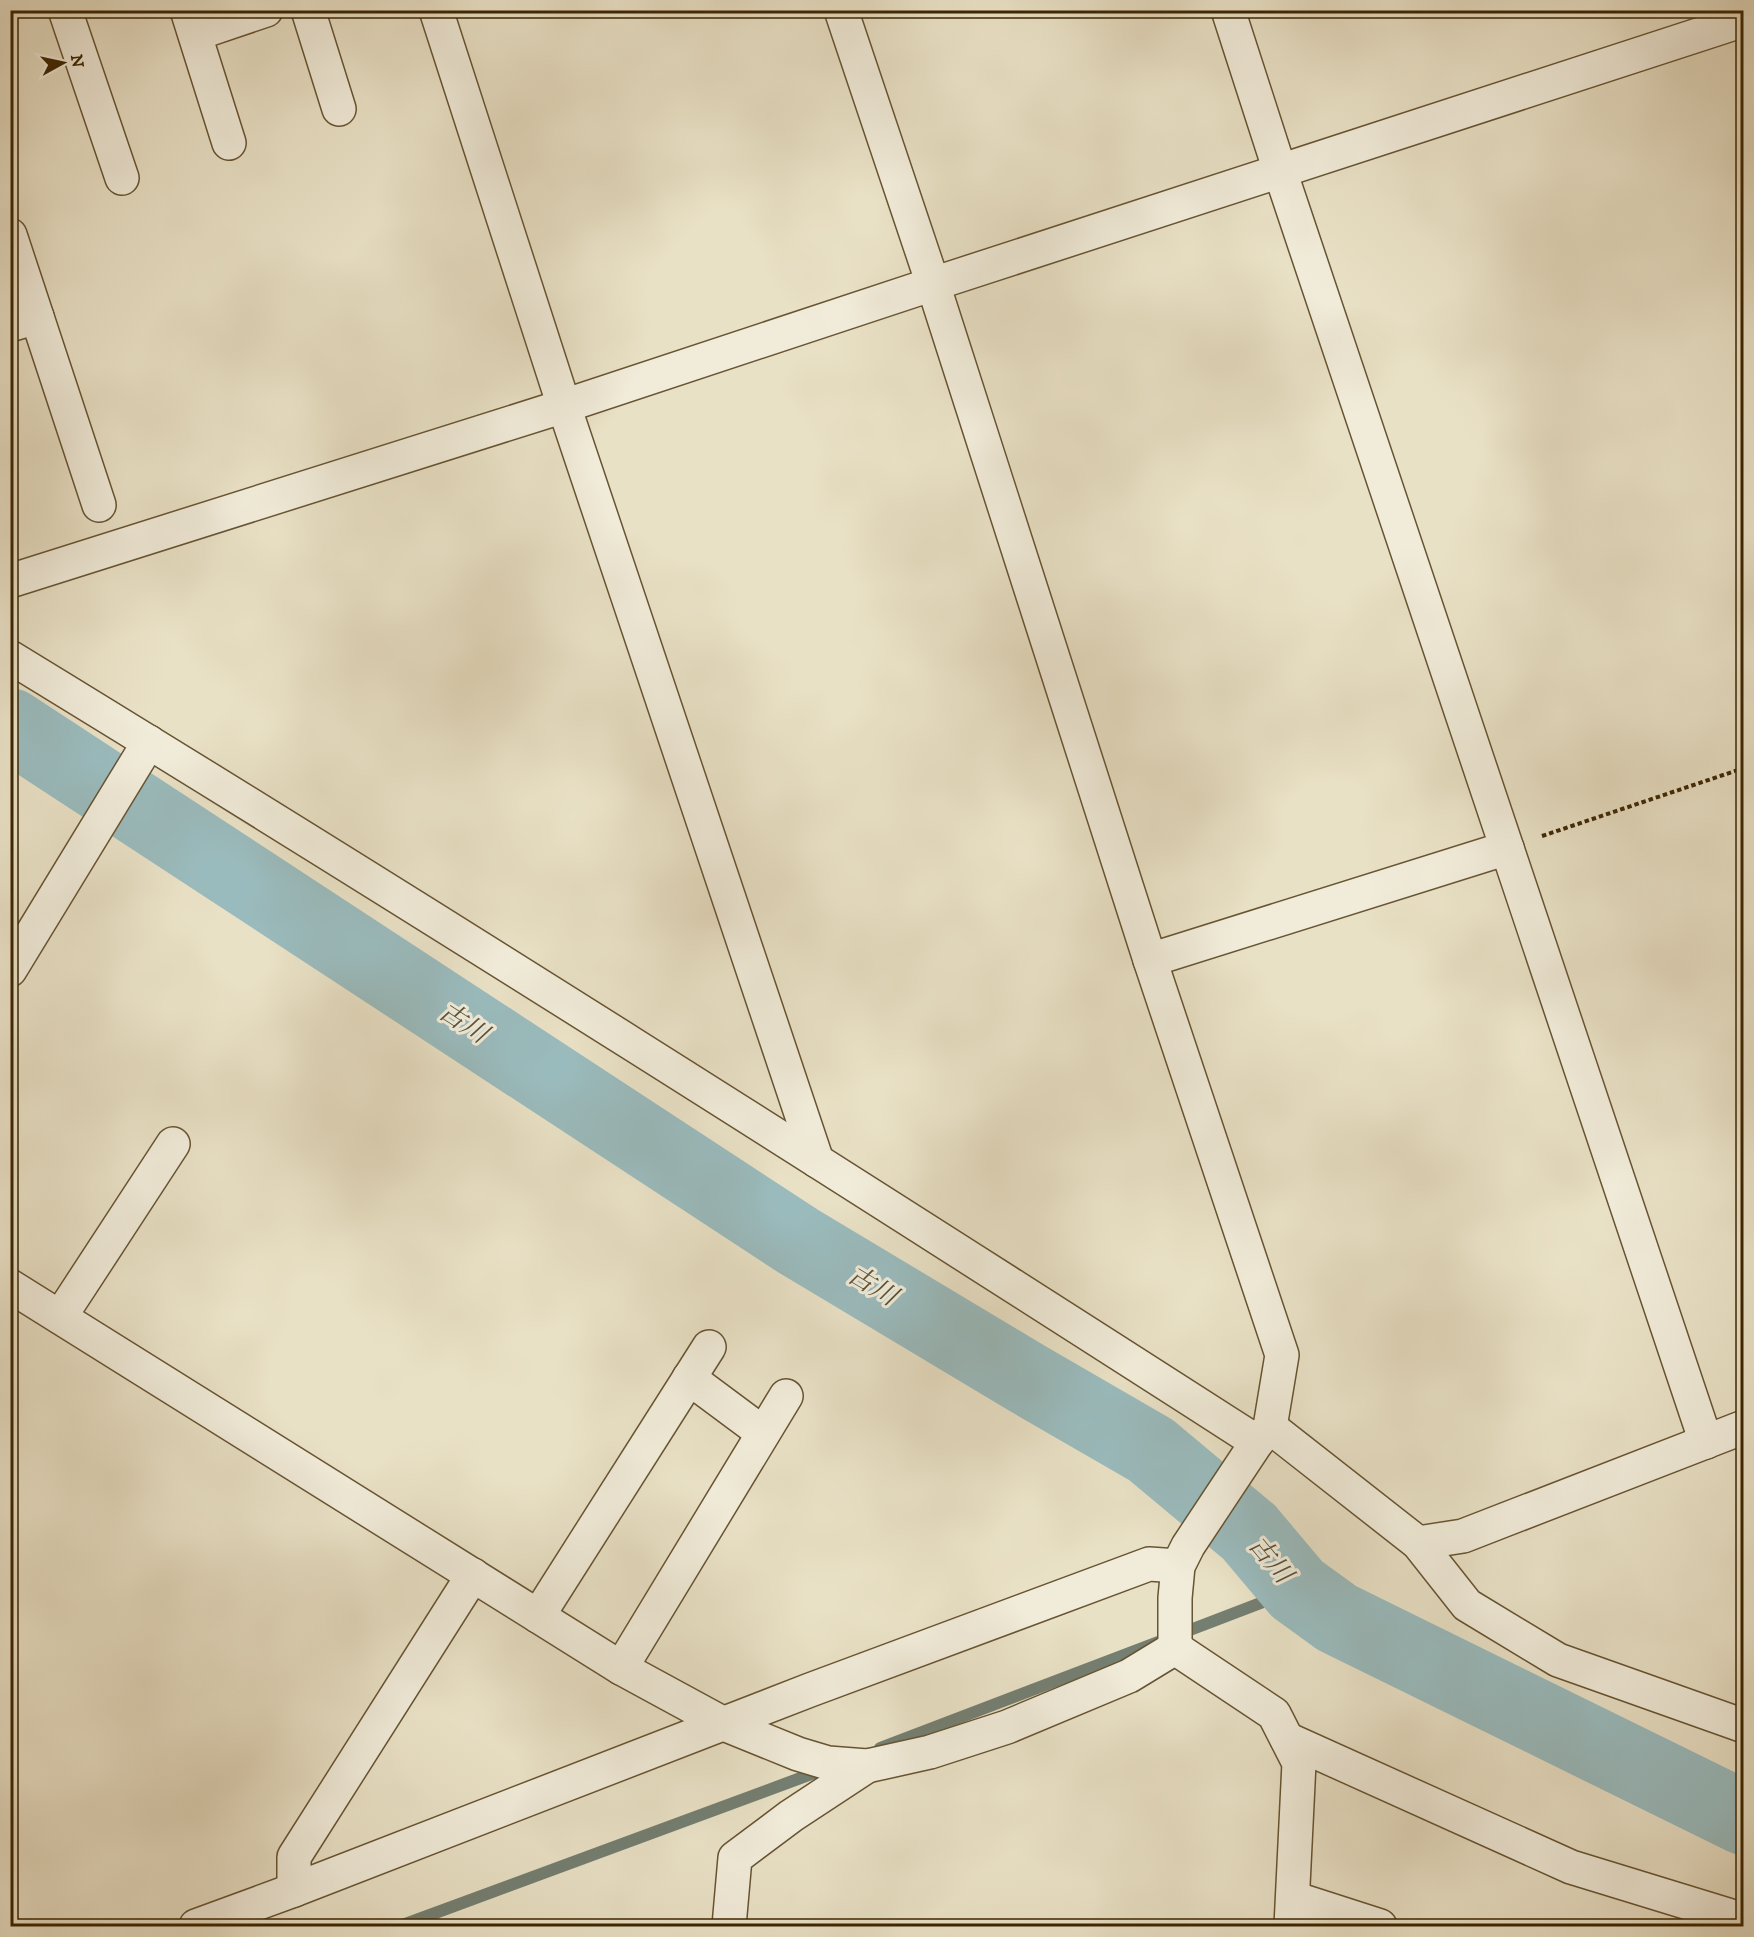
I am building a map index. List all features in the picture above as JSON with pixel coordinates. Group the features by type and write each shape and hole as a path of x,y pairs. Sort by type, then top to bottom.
{"street":[{"path":"65,10 122,178"},
{"path":"229,143 191,22 266,10"},
{"path":"308,10 339,109"},
{"path":"436,10 564,406 818,1161"},
{"path":"841,10 933,284 1150,960 1282,1354 1264,1434 1183,1556 1175,1598 1175,1648"},
{"path":"1228,10 1706,1442"},
{"path":"10,580 564,406 1743,20"},
{"path":"10,235 24,321 99,505"},
{"path":"10,657 818,1161 1264,1434 1418,1543 1467,1605 1558,1660 1743,1726"},
{"path":"10,970 149,742"},
{"path":"1150,960 1507,848"},
{"path":"60,1317 173,1144"},
{"path":"10,1286 621,1668 724,1724 798,1754 828,1763 867,1766 930,1752 1007,1727 1129,1676 1175,1648"},
{"path":"538,1616 709,1347"},
{"path":"689,1378 763,1433"},
{"path":"621,1668 786,1396"},
{"path":"1418,1543 1463,1536 1743,1427"},
{"path":"196,1926 810,1690 1149,1564 1183,1556"},
{"path":"294,1890 294,1857 472,1575"},
{"path":"1175,1648 1274,1714 1299,1763 1292,1912 1380,1926"},
{"path":"1287,1739 1571,1867 1743,1920"},
{"path":"729,1926 735,1858 791,1816 867,1766"}],"path":[{"path":"1507,848 1743,768"}],"waterway":[{"name":"古川","path":"10,725 798,1241 1151,1450 1249,1532 1297,1589 1337,1618 1744,1818"},
{"path":"1177,1635 1297,1589"},
{"path":"880,1748 1158,1642"},
{"path":"400,1926 825,1769"}]}
